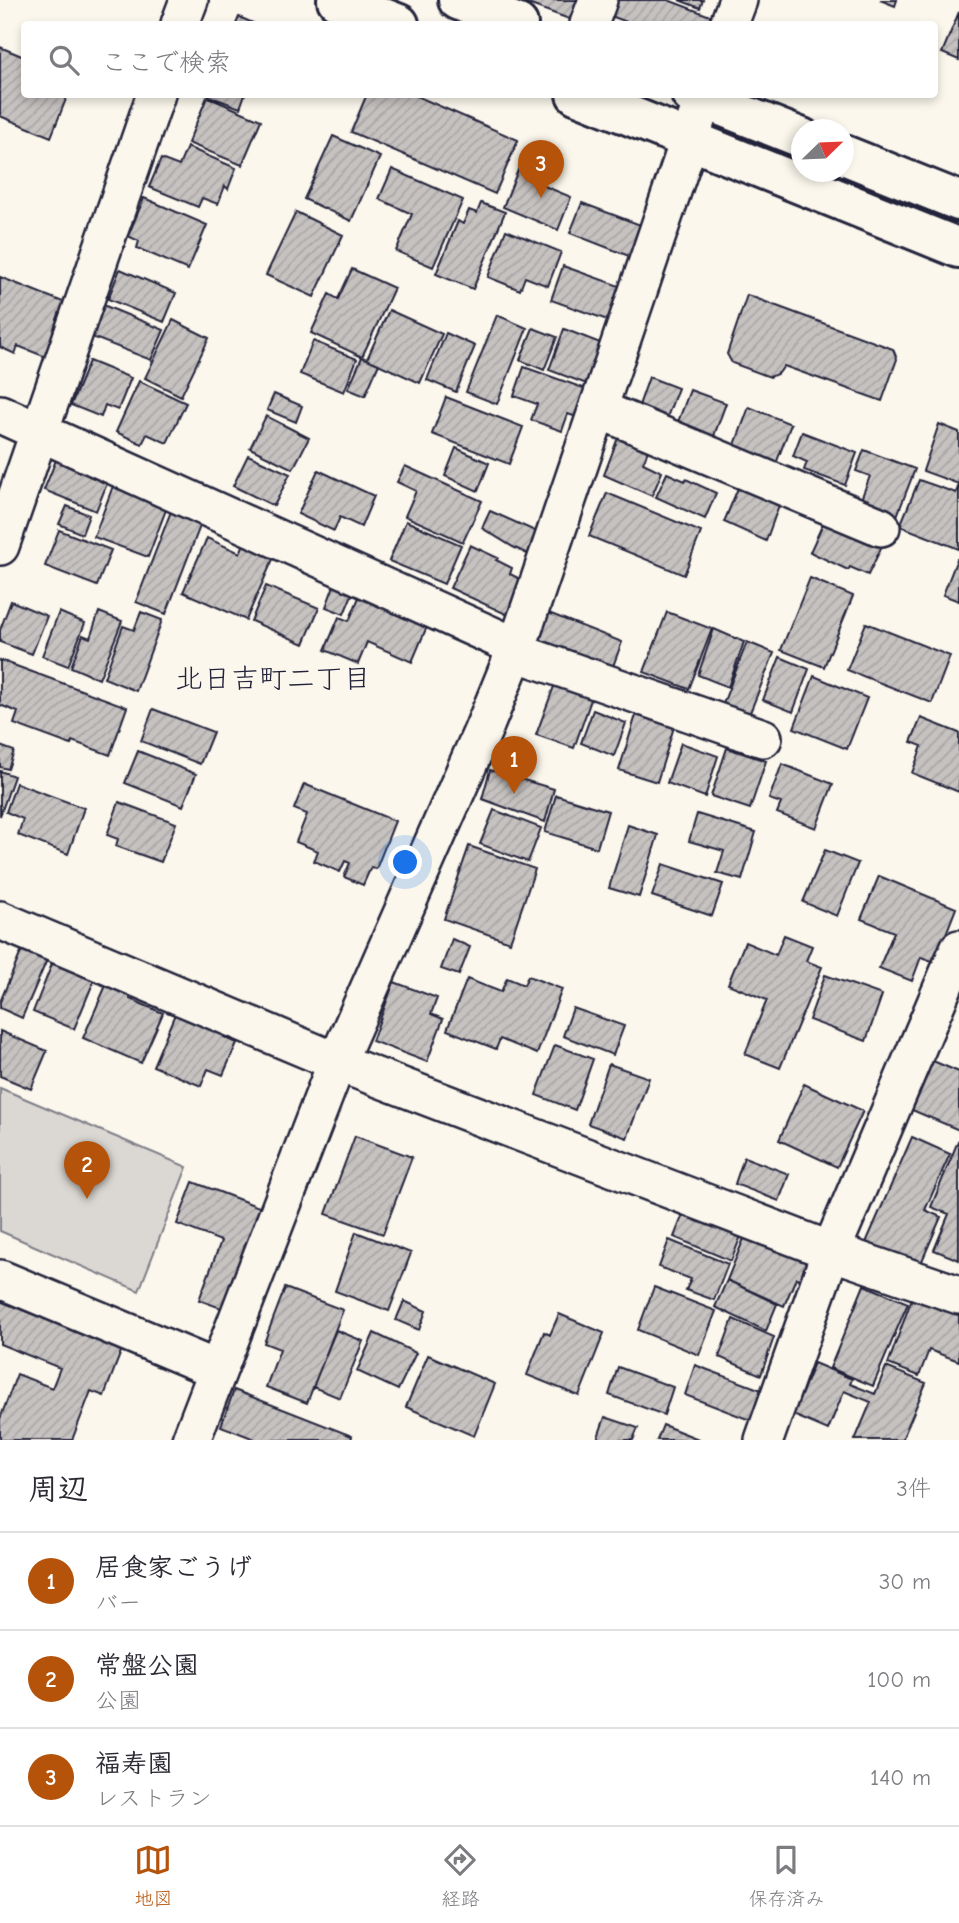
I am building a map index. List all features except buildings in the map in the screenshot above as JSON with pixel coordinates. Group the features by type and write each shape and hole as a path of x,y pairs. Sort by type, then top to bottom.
{"street":[{"path":"181,21 189,0"},
{"path":"337,0 391,21"},
{"path":"458,0 510,21"},
{"path":"590,21 598,0"},
{"path":"730,21 738,0"},
{"path":"0,546 155,98"},
{"path":"586,98 959,247"},
{"path":"191,1440 337,1062 516,650 690,139 700,98"},
{"path":"705,98 791,133"},
{"path":"854,159 959,201"},
{"path":"598,409 881,527"},
{"path":"0,414 516,650 763,738"},
{"path":"0,920 337,1062 831,1251 959,1295"},
{"path":"764,1440 831,1251 957,959"},
{"path":"0,1279 218,1370"}],"shaded area":[{"path":"0,1088 187,1167 139,1291 0,1231"}],"place":[{"name":"福寿園","path":"541,198"},
{"name":"居食家ごうげ","path":"514,794"},
{"name":"常盤公園","path":"87,1199"}],"district":[{"name":"北日吉町二丁目","path":"273,679"}]}
